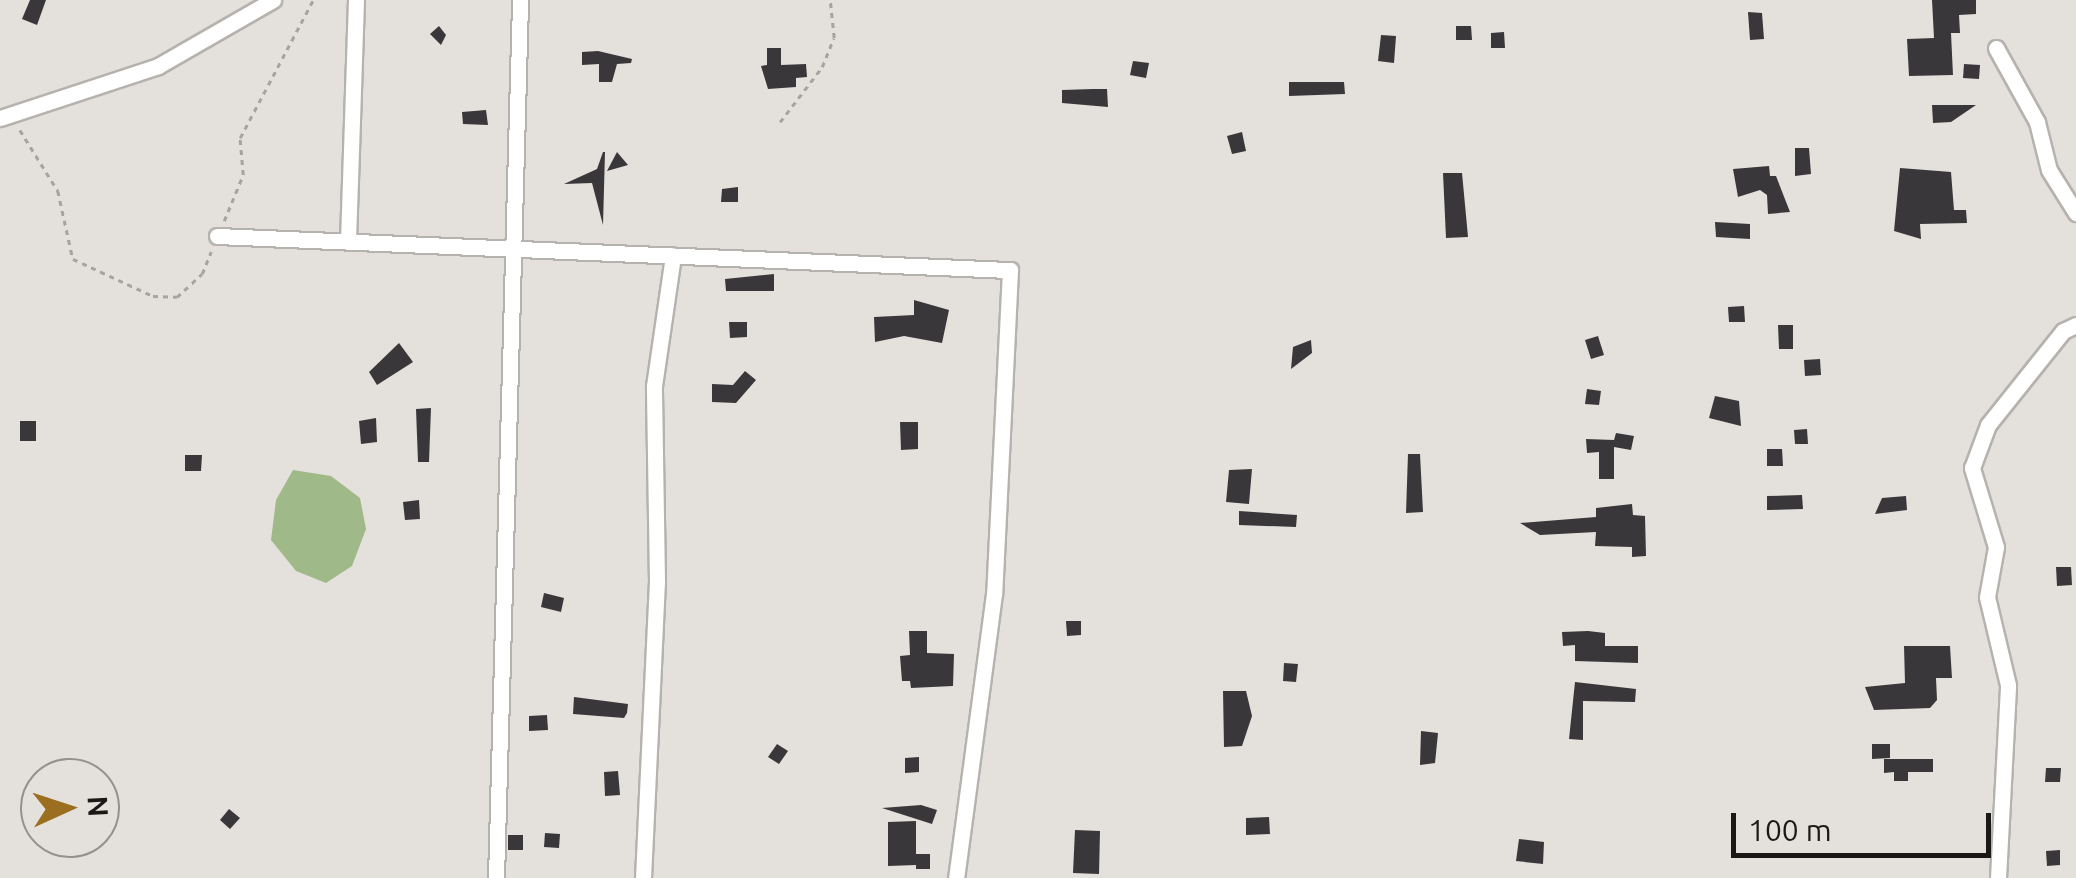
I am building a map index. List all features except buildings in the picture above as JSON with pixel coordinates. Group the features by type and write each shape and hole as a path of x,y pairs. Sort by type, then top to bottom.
{"street":[{"path":"6,115 158,66 273,0"},
{"path":"348,242 356,0"},
{"path":"496,878 520,0"},
{"path":"1996,48 2037,122 2049,170 2076,213"},
{"path":"218,236 1010,270 994,594 956,878"},
{"path":"644,878 657,582 654,386 673,255"},
{"path":"1998,878 2007,669 1987,597 1996,547 1972,468 1988,424 2063,331 2076,325"}],"path":[{"path":"6,115 58,191 74,259 153,296 177,298 202,274 243,175 240,138 313,0"},
{"path":"780,122 822,67 834,38 830,0"}],"green space":[{"path":"293,470 331,476 360,498 366,529 352,566 326,583 296,571 271,540 276,500"}]}
